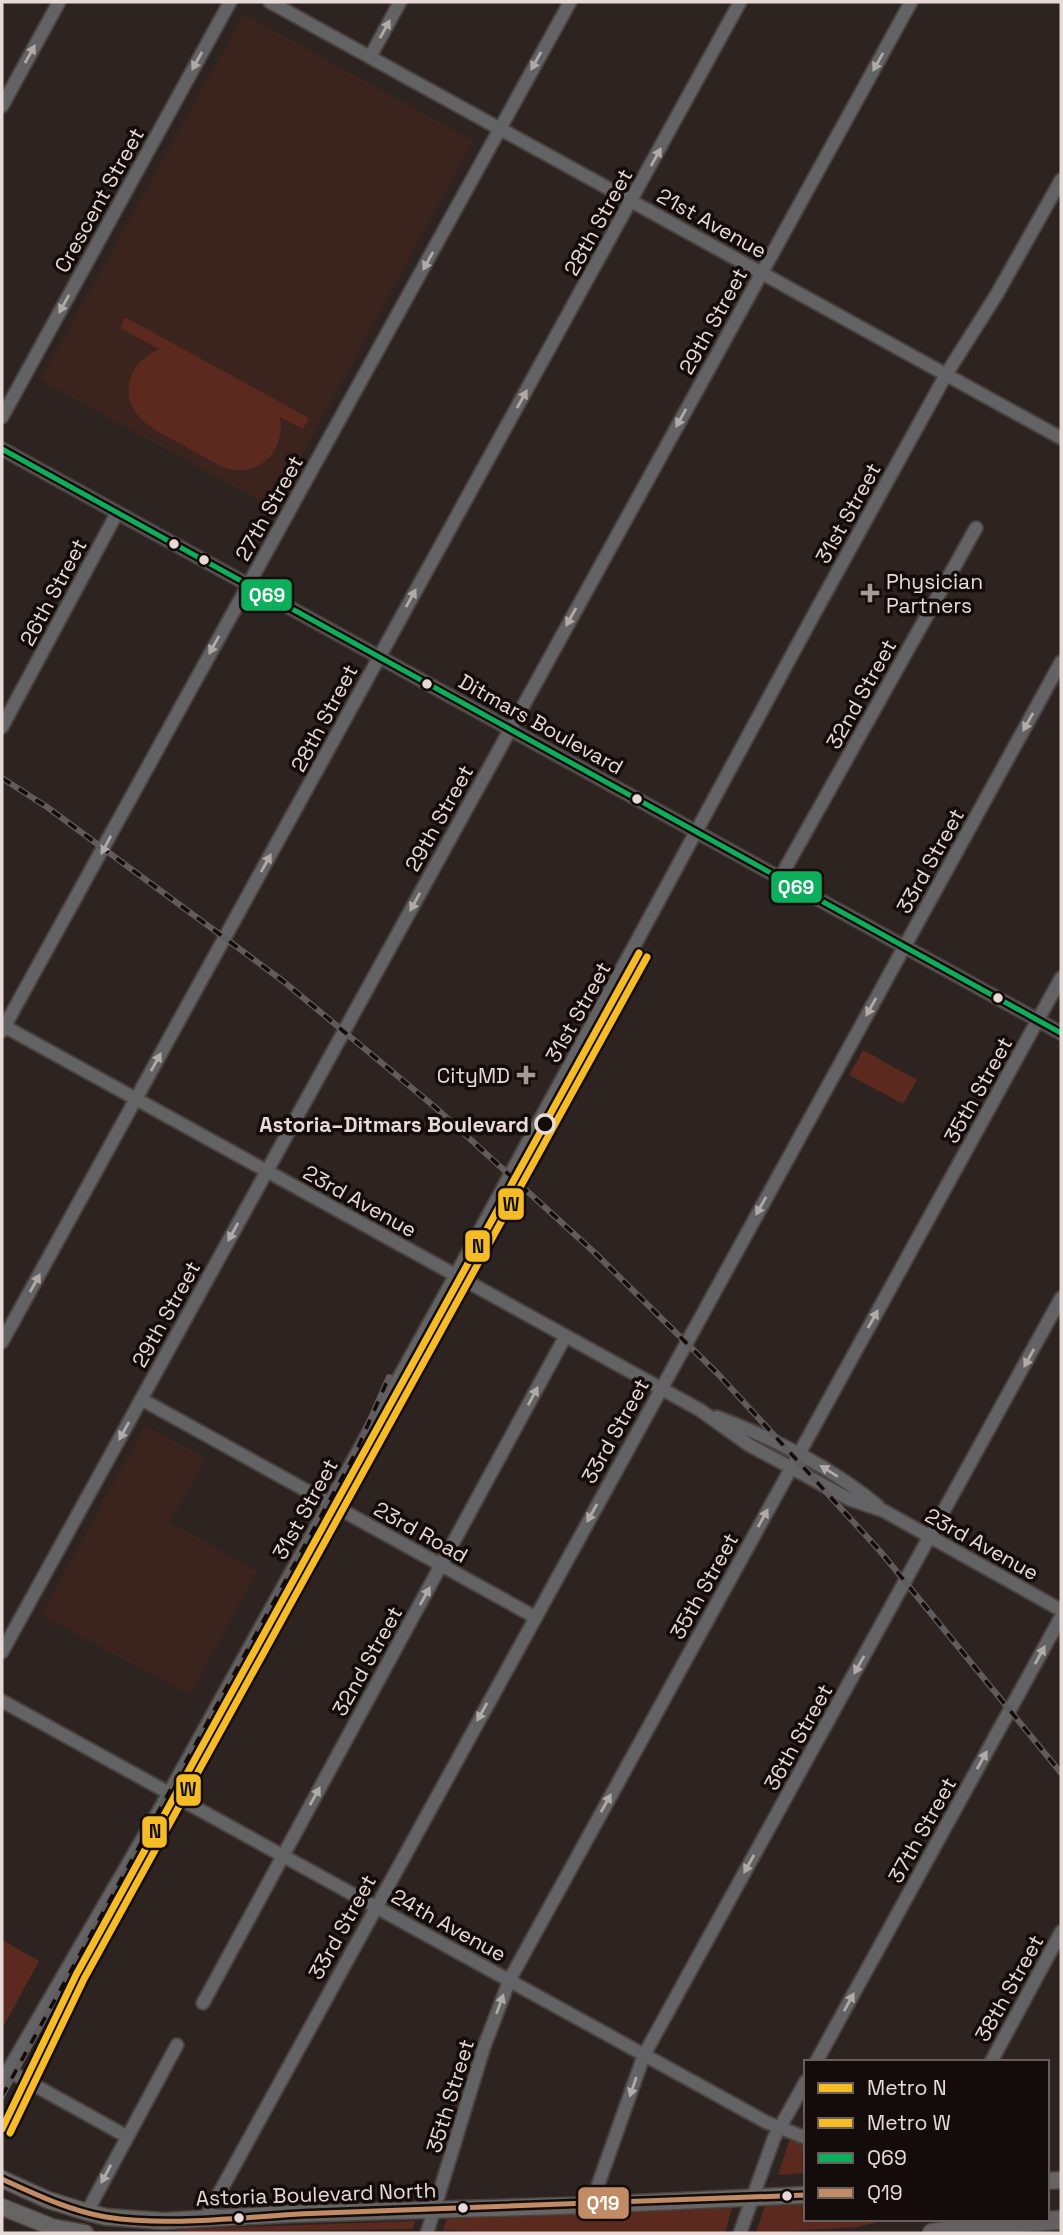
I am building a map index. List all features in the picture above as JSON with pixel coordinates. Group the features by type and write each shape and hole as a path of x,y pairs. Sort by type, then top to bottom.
{"highway":[{"path":"932,2233 1046,2221"}],"main road":[{"name":"Astoria Boulevard North","path":"2,2179 48,2200 106,2217 164,2221 435,2209 750,2204 804,2195"},
{"path":"2,2207 52,2227 85,2233"}],"street":[{"path":"2,106 59,2"},
{"name":"Crescent Street","path":"2,417 230,2"},
{"name":"21st Avenue","path":"270,2 1060,436"},
{"path":"370,57 400,2"},
{"name":"27th Street","path":"3,1028 570,2"},
{"name":"28th Street","path":"2,1342 740,2"},
{"name":"29th Street","path":"2,1652 911,2"},
{"name":"31st Street","path":"5,2075 169,1793 456,1276 947,373 997,294 1061,180"},
{"name":"Ditmars Boulevard","path":"2,449 1061,1033"},
{"name":"26th Street","path":"2,727 117,513"},
{"name":"32nd Street","path":"780,878 976,528"},
{"name":"33rd Street","path":"205,2219 1061,662"},
{"name":"35th Street","path":"428,2232 484,2048 510,1979 1061,978"},
{"name":"23rd Avenue","path":"3,1028 700,1410 751,1430 799,1454 855,1488 884,1511 1061,1610"},
{"name":"36th Street","path":"592,2205 644,2055 1061,1298"},
{"name":"32nd Street","path":"203,2003 565,1337"},
{"name":"23rd Road","path":"141,1399 535,1617"},
{"name":"23rd Avenue","path":"700,1410 749,1445 849,1499 884,1511"},
{"name":"37th Street","path":"817,2060 1061,1617"},
{"name":"24th Avenue","path":"2,1701 766,2122 804,2137"},
{"name":"38th Street","path":"991,2060 1061,1932"},
{"path":"87,2212 177,2045"},
{"path":"5,2075 126,2136"},
{"path":"740,2233 774,2138 804,2085"}],"shaded area":[{"path":"244,14 473,141 273,508 40,380"},
{"path":"125,317 309,418 303,429 280,417 281,430 274,452 257,466 247,470 222,467 159,432 135,412 128,392 137,365 159,349 120,328"},
{"path":"863,1050 917,1080 903,1104 849,1075"},
{"path":"145,1426 206,1458 170,1522 257,1571 190,1695 41,1615"},
{"path":"2,1940 39,1961 2,2029"},
{"path":"793,2140 804,2146 804,2173 778,2175 789,2141"},
{"path":"804,2204 804,2221 881,2221 857,2227 756,2233 765,2206"},
{"path":"732,2208 725,2233 526,2233 443,2230 447,2219"},
{"path":"415,2221 413,2229 172,2232 188,2229"}],"railway":[{"path":"2,778 47,807 283,981 436,1108 595,1253 719,1375 880,1551 1061,1773"},
{"path":"2,2096 355,1454 389,1377"}],"metro line":[{"name":"N","path":"2,2129 76,1975 639,953"},
{"name":"W","path":"10,2133 84,1979 647,957"}],"transit line":[{"name":"Q69","path":"2,449 1061,1033"},
{"name":"Q19","path":"2,2179 79,2211 106,2217 160,2221 804,2195"}],"place":[{"name":"Physician Partners","path":"870,593"},
{"name":"CityMD","path":"526,1075"},
{"name":"Astoria–Ditmars Boulevard","path":"545,1124"}]}
